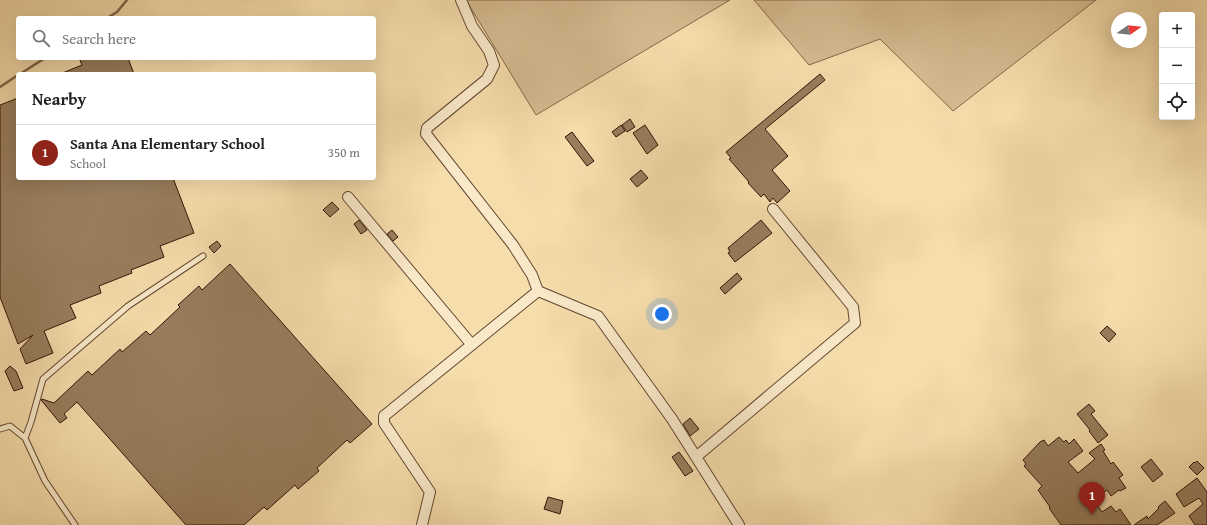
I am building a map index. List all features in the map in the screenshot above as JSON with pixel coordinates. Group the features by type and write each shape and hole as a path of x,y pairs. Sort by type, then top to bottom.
{"street":[{"path":"460,0 472,26 489,51 494,65 487,79 427,128 426,134 513,245 532,275 538,291 598,316 672,419 739,525"},
{"path":"348,197 472,345"},
{"path":"696,457 855,323 853,307 772,209"},
{"path":"422,525 430,492 384,422 384,416 538,291"}],"lane":[{"path":"25,438 43,379 128,306 203,256"},
{"path":"0,429 10,426 25,438 45,481 75,525"}],"shaded area":[{"path":"466,0 730,0 536,115"},
{"path":"754,0 1096,0 953,111 880,39 809,65"}],"building":[{"path":"80,60 129,60 133,72 65,72 82,65"},
{"path":"820,74 825,80 765,129 788,156 772,170 790,191 777,203 773,198 770,202 764,194 761,197 748,183 749,182 729,159 731,158 726,152"},
{"path":"16,99 16,180 174,180 194,233 160,246 164,257 131,270 132,273 99,286 101,293 70,305 76,318 44,331 53,353 26,364 20,349 33,335 18,344 0,297 0,105"},
{"path":"630,119 635,127 627,132 622,125"},
{"path":"621,125 625,131 616,137 612,132"},
{"path":"645,125 658,145 647,154 633,133"},
{"path":"572,132 594,161 587,166 565,137"},
{"path":"641,170 648,178 637,187 630,179"},
{"path":"332,202 339,209 330,217 323,210"},
{"path":"359,220 367,230 361,234 354,224"},
{"path":"761,220 772,233 735,262 728,253 730,252 728,248"},
{"path":"392,230 398,237 393,241 387,234"},
{"path":"217,241 221,246 214,253 209,247"},
{"path":"230,264 372,424 350,443 347,440 317,468 319,471 298,489 295,485 267,510 264,507 244,525 186,525 77,402 64,414 67,418 60,423 41,400 54,403 88,371 92,375 120,349 122,352 146,331 150,335 180,307 178,305 199,286 202,290"},
{"path":"737,273 742,279 725,294 720,288"},
{"path":"1107,326 1116,334 1109,342 1100,333"},
{"path":"10,366 16,371 23,388 14,391 5,371"},
{"path":"1089,404 1095,411 1091,414 1108,435 1098,443 1077,414"},
{"path":"690,418 699,429 690,436 683,424"},
{"path":"1059,437 1064,442 1066,440 1069,444 1074,439 1083,451 1068,462 1078,473 1095,459 1089,453 1101,444 1105,450 1103,451 1111,464 1113,462 1123,475 1119,478 1126,488 1120,491 1119,490 1111,496 1107,490 1094,500 1102,512 1111,506 1116,512 1120,509 1131,525 1061,525 1038,490 1042,486 1024,466 1026,464 1023,460 1040,442 1044,440 1048,446"},
{"path":"679,452 693,471 685,476 672,457"},
{"path":"1151,459 1163,474 1153,482 1141,467"},
{"path":"1197,461 1204,468 1197,475 1189,467"},
{"path":"1197,478 1207,492 1207,525 1195,525 1189,516 1203,504 1199,498 1184,507 1176,494"},
{"path":"548,497 563,501 560,514 544,509"},
{"path":"1165,501 1175,513 1157,525 1134,525 1147,516 1148,519"}],"waterway":[{"path":"110,16 117,12 127,0"},
{"path":"23,72 42,60"},
{"path":"0,87 16,76"}],"place":[{"name":"Santa Ana Elementary School","path":"1092,515"}]}
